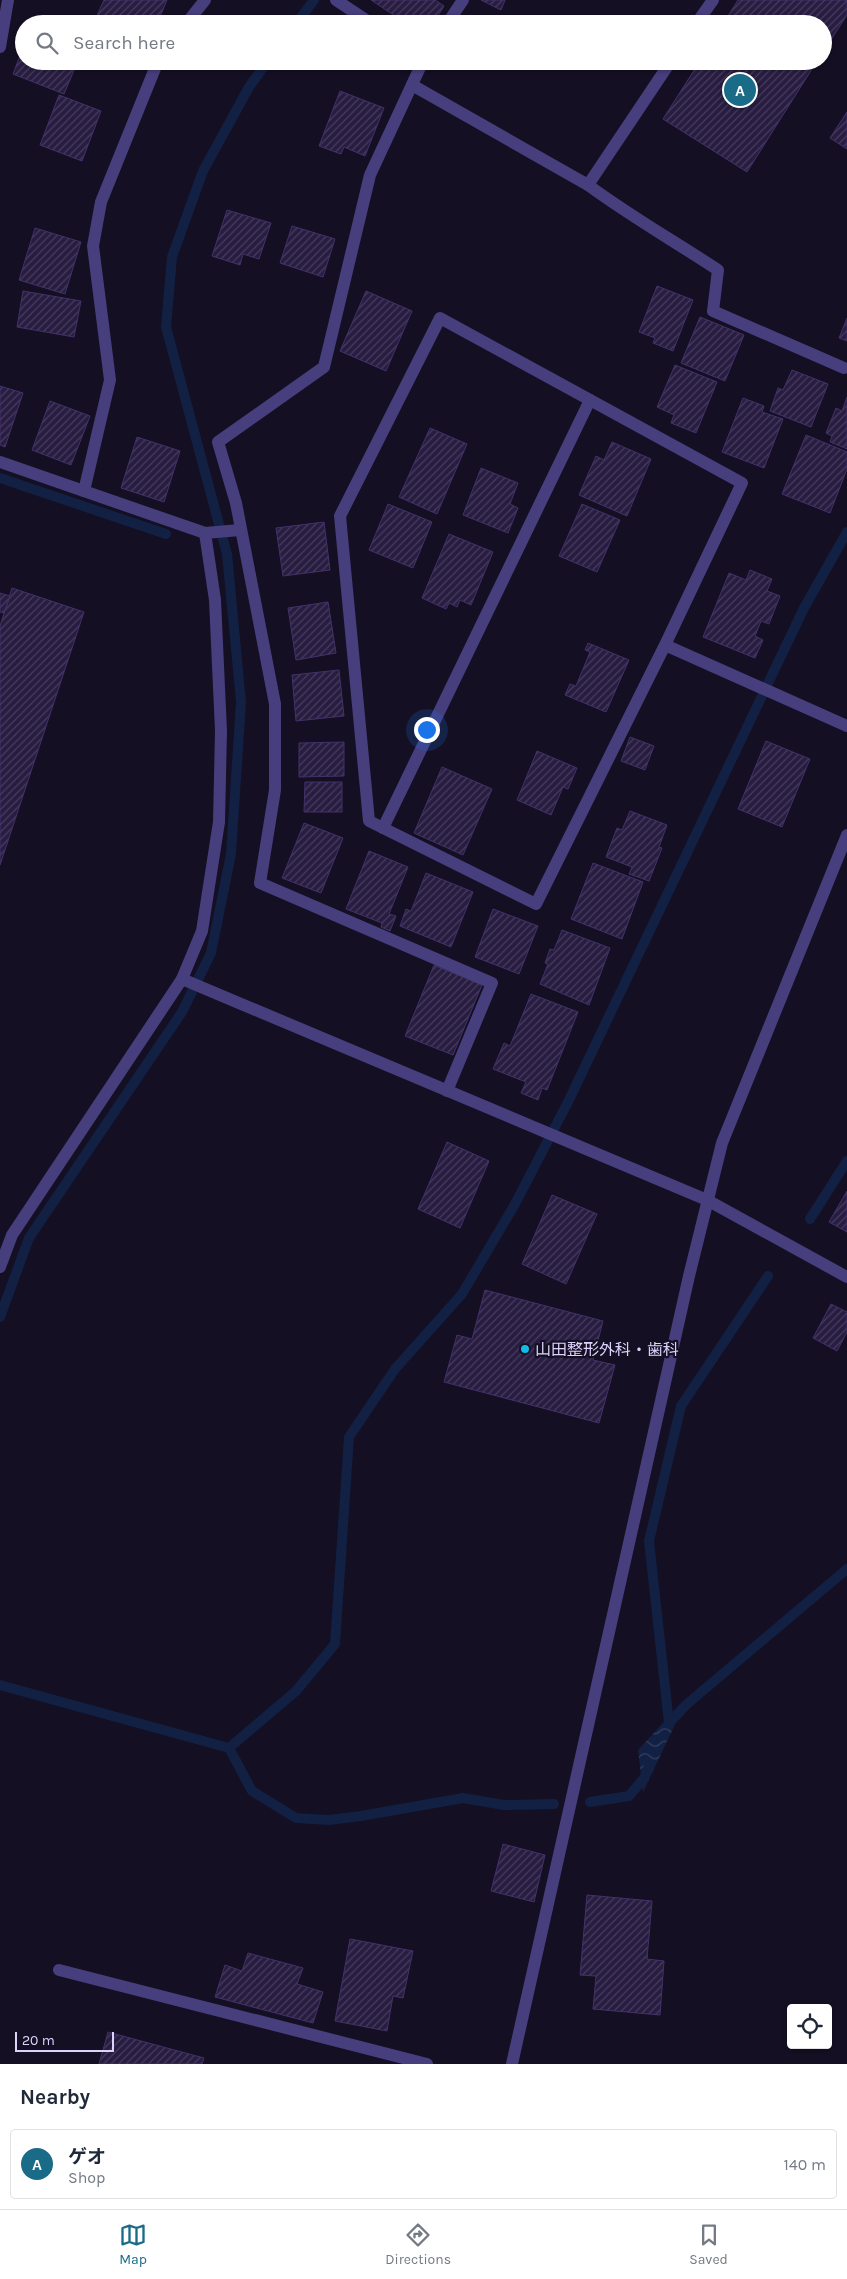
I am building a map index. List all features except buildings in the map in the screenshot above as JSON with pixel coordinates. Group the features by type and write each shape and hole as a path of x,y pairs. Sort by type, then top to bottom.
{"street":[{"path":"0,47 8,0"},
{"path":"193,15 205,0"},
{"path":"336,0 358,15"},
{"path":"453,15 463,0"},
{"path":"702,15 713,0"},
{"path":"84,491 110,380 93,246 100,202 154,70"},
{"path":"419,70 370,175 324,367 218,442 236,504 236,531 275,704 275,790 260,883 492,983 447,1091"},
{"path":"588,185 665,70"},
{"path":"412,85 588,185 630,216 652,227 718,270 713,310 844,368"},
{"path":"440,318 590,400 742,483 665,645 536,904 369,821 340,516 440,318"},
{"path":"383,828 590,400"},
{"path":"0,462 209,533 236,531"},
{"path":"0,1267 12,1235 186,981 202,931 219,822 221,731 215,600 209,533"},
{"path":"665,645 847,726"},
{"path":"512,2064 707,1200 722,1143 847,835"},
{"path":"186,981 707,1200 847,1276"},
{"path":"59,1970 428,2064"}],"water":[{"path":"676,1709 679,1716 643,1792 638,1750"}],"waterway":[{"path":"303,15 314,0"},
{"path":"0,1317 29,1238 182,1012 211,953 231,854 241,702 227,554 166,327 172,257 203,171 249,87 261,70"},
{"path":"0,478 166,534"},
{"path":"229,1748 296,1691 335,1644 349,1437 395,1369 462,1294 515,1204 568,1102 804,608 847,532"},
{"path":"810,1219 847,1161"},
{"path":"669,1723 649,1541 681,1406 768,1276"},
{"path":"670,1722 687,1704 847,1569"},
{"path":"0,1685 229,1748 252,1791 296,1818 329,1820 463,1798 504,1805 554,1804"},
{"path":"590,1802 629,1796 644,1778 648,1769"}],"place":[{"name":"ゲオ","path":"740,90"},
{"name":"山田整形外科・歯科","path":"525,1349"}]}
